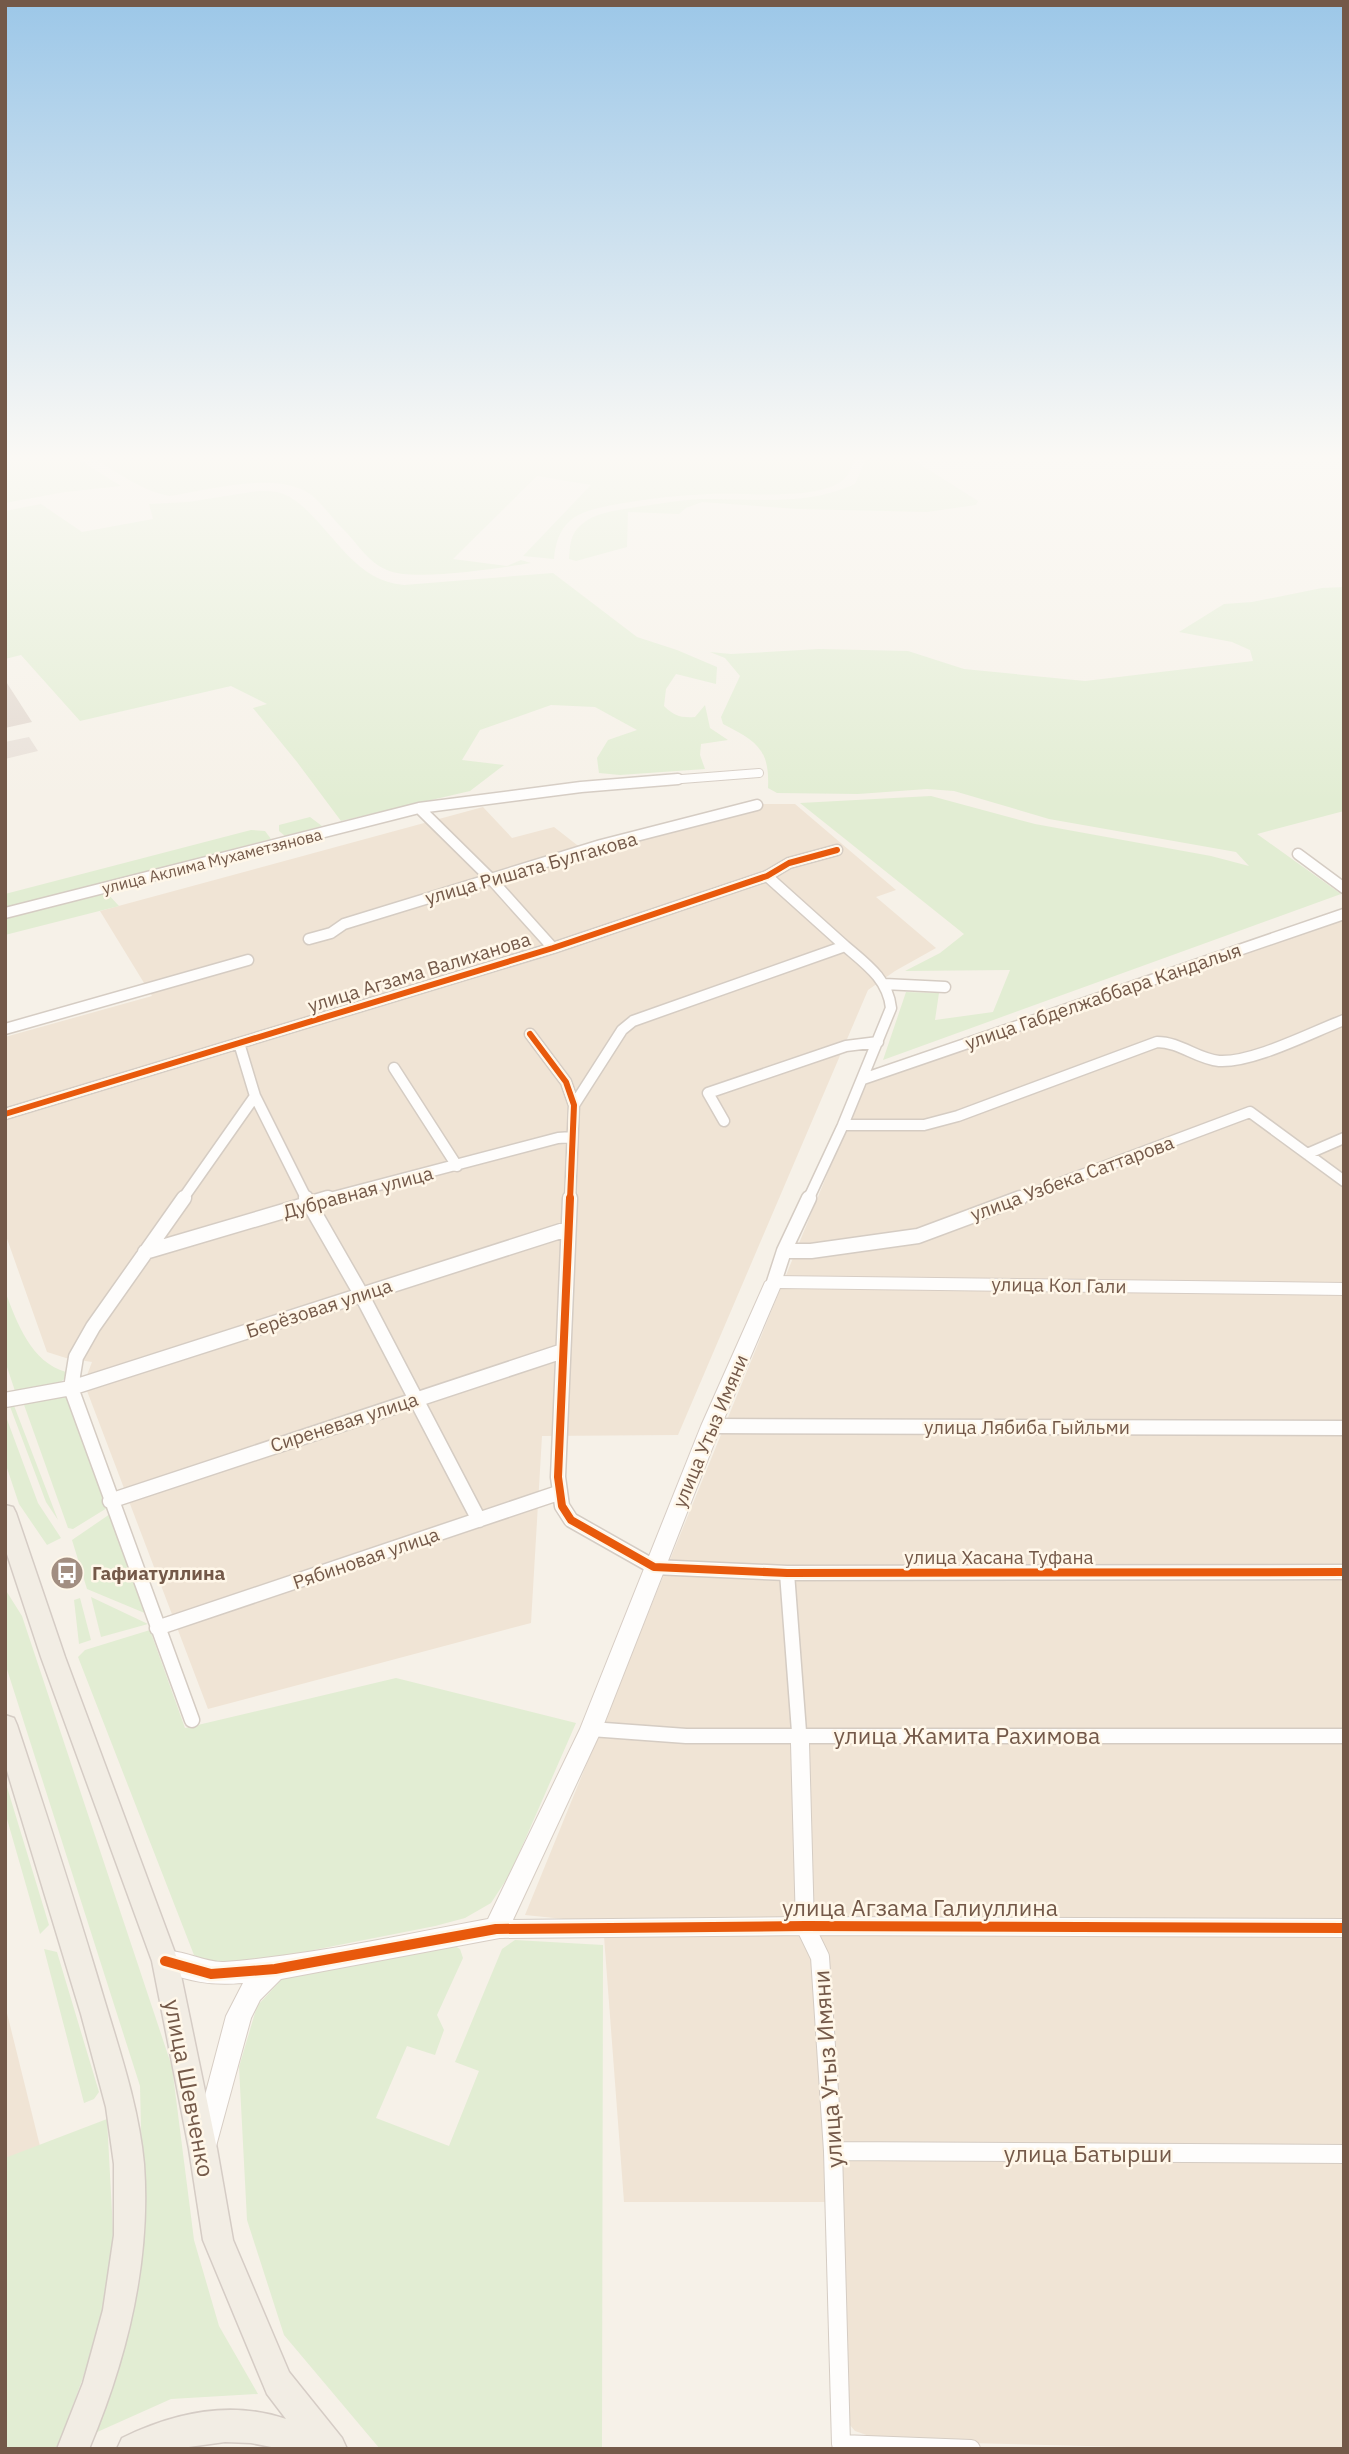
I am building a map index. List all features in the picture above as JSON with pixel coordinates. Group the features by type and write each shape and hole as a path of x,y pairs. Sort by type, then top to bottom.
{"main road":[{"name":"улица Шевченко","path":"7,1523 53,1657 165,1961 203,2149 218,2240 278,2383 331,2449"},
{"path":"5,1725 74,1938 121,2108 129,2165 129,2226 125,2279 110,2344 73,2449"},
{"path":"133,2449 195,2427 253,2426 307,2442 316,2449"}],"street":[{"name":"улица Аклима Мухаметзянова","path":"5,914 419,808 553,790 759,772"},
{"name":"улица Ришата Булгакова","path":"309,939 331,933 344,924 491,879 757,805"},
{"path":"419,808 491,879 553,948"},
{"name":"улица Агзама Валиханова","path":"5,1114 553,948 767,876 770,871 780,867 837,850"},
{"path":"1298,854 1344,888"},
{"path":"767,876 871,968 884,984 944,987"},
{"name":"улица Габделжаббара Кандалыя","path":"863,1079 1344,914"},
{"path":"574,1105 622,1030 633,1021 845,946"},
{"path":"5,1029 248,960"},
{"name":"улица Утыз Имяни","path":"496,1929 591,1729 711,1426 774,1282 784,1251 863,1079 891,1008 891,992 884,984"},
{"path":"843,1125 924,1125 958,1116 1157,1042 1177,1043 1209,1060 1236,1060 1344,1020"},
{"path":"530,1034 566,1082 574,1105 558,1493 564,1513 571,1520 654,1567"},
{"path":"724,1121 708,1093 846,1046 878,1042"},
{"path":"239,1043 255,1096 309,1203 361,1294 480,1520"},
{"path":"394,1068 457,1166"},
{"path":"192,1720 156,1628 71,1388 76,1357 93,1326 255,1096"},
{"name":"улица Узбека Саттарова","path":"784,1251 811,1251 918,1236 1250,1112 1307,1154"},
{"name":"Дубравная улица","path":"145,1252 309,1203 558,1138 572,1137"},
{"path":"1307,1154 1344,1138"},
{"path":"1307,1154 1344,1181"},
{"name":"Берёзовая улица","path":"5,1400 71,1388 567,1229"},
{"name":"улица Кол Гали","path":"774,1282 1344,1289"},
{"name":"Сиреневая улица","path":"110,1501 563,1351"},
{"name":"улица Лябиба Гыйльми","path":"711,1426 1344,1428"},
{"name":"Рябиновая улица","path":"173,1623 558,1493"},
{"name":"улица Хасана Туфана","path":"654,1567 787,1573 1344,1572"},
{"name":"улица Утыз Имяни","path":"787,1573 800,1735 805,1926 820,1957 833,2151 841,2444 971,2449"},
{"path":"156,1628 173,1623"},
{"name":"улица Жамита Рахимова","path":"591,1729 686,1736 1344,1735"},
{"name":"улица Агзама Галиуллина","path":"496,1929 805,1926 1344,1928"},
{"path":"165,1961 211,1974 275,1969 496,1929"},
{"path":"203,2149 239,2016 251,1992 275,1969"},
{"name":"улица Батырши","path":"833,2151 1344,2154"}],"shaded area":[{"path":"29,737 38,751 5,759 5,742"},
{"path":"753,804 795,804 896,890 876,897 936,948 868,990 678,1435 542,1436 531,1623 208,1709 84,1383 92,1362 47,1352 5,1233 5,1037 152,996 100,911 483,807 512,838 554,827 586,852"},
{"path":"1344,911 1344,2449 1209,2449 884,2441 855,2431 849,2424 843,2202 624,2202 603,1923 525,1915 864,1084"},
{"path":"5,2005 65,2247 5,2339"}],"green space":[{"path":"5,574 370,574 385,581 404,585 554,574 637,637 717,667 716,684 676,674 666,689 664,706 682,717 695,717 705,705 710,728 728,740 701,744 700,755 705,769 620,775 599,773 597,758 608,740 637,730 595,707 551,705 480,730 462,760 504,765 470,791 341,821 253,708 267,704 231,686 80,721 21,655 5,659"},
{"path":"403,574 446,574 436,574"},
{"path":"1344,587 1344,811 1257,834 1341,894 883,1060 906,992 939,993 935,1020 993,1012 1010,970 905,971 940,953 964,934 800,803 931,796 1035,824 1211,856 1249,866 1236,852 1049,819 954,791 927,789 858,794 777,793 768,788 766,764 759,748 723,724 721,717 740,676 725,658 710,652 731,654 819,649 908,651 964,669 1085,681 1253,661 1250,650 1232,642 1179,632 1224,604"},
{"path":"310,817 322,826 285,836 279,831 279,825"},
{"path":"251,830 265,831 271,839 5,908 5,894"},
{"path":"106,892 119,906 5,935 5,918"},
{"path":"5,1291 20,1328 34,1350 43,1360 66,1372 66,1377 59,1384 15,1391 5,1361"},
{"path":"61,1395 69,1397 107,1508 73,1529 68,1528 23,1402"},
{"path":"13,1403 58,1520 46,1502 9,1404"},
{"path":"5,1414 38,1503 61,1538 47,1545 19,1504 5,1462"},
{"path":"110,1514 147,1614 87,1589 72,1540"},
{"path":"5,1589 22,1616 172,2067 194,2240 219,2326 258,2394 171,2399 95,2433 116,2378 144,2248 140,2086 5,1663"},
{"path":"91,1597 148,1624 101,1637"},
{"path":"80,1598 91,1640 79,1644 74,1600"},
{"path":"150,1630 185,1728 396,1678 576,1723 510,1874 491,1903 465,1918 435,1926 268,1959 207,1963 194,1955 78,1657 85,1650"},
{"path":"7,1787 49,1925 40,1934 5,1812"},
{"path":"515,1940 603,1945 602,2449 380,2449 284,2335 247,2220 239,2067 257,2006 282,1979 452,1944 460,1949 463,1958 437,2015 444,2030 435,2055 407,2046 376,2118 449,2146 479,2071 455,2062 502,1949"},
{"path":"44,1949 57,1952 99,2092 94,2099 84,2103"},
{"path":"107,2119 114,2249 106,2313 61,2439 55,2449 5,2449 5,2158"}],"building":[{"path":"5,680 32,722 5,728"}],"cycle path":[{"path":"5,1114 553,948 767,876 789,863 837,850"},
{"path":"530,1034 566,1082 574,1105 558,1477 562,1506 571,1520 654,1567 787,1573 1344,1572"},
{"path":"165,1961 211,1974 275,1969 496,1929 805,1926 1344,1928"}],"place":[{"name":"Гафиатуллина","path":"67,1573"}]}
